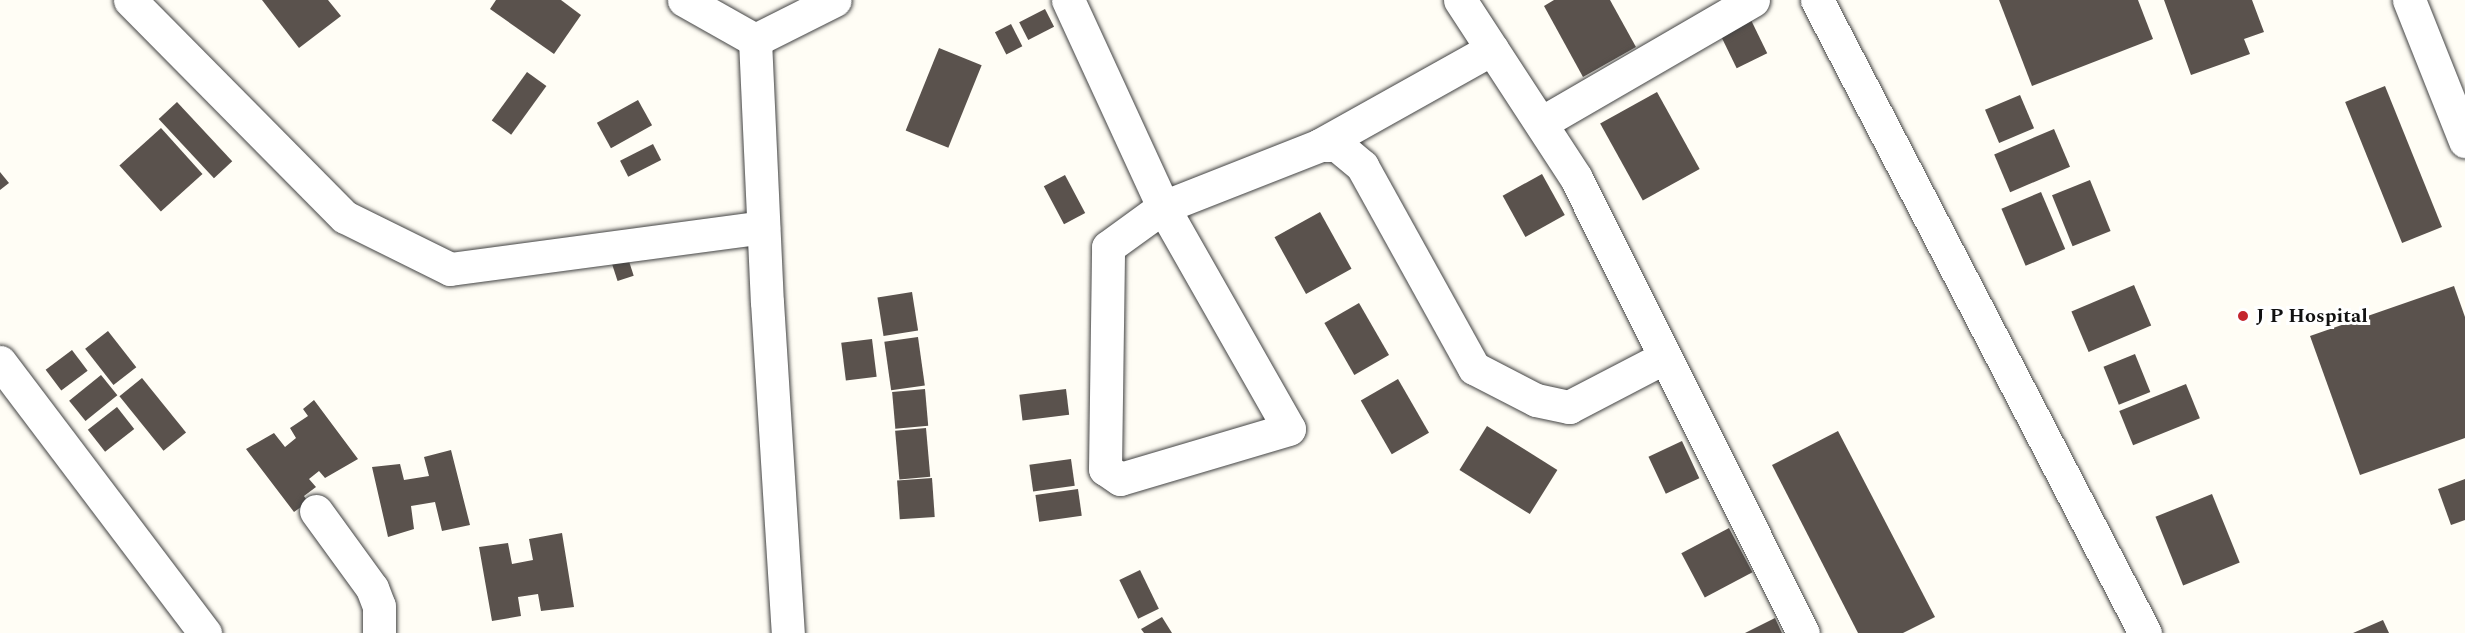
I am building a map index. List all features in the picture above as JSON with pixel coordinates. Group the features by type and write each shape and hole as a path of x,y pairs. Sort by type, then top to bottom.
{"street":[{"path":"130,0 345,217 450,269 763,227"},
{"path":"684,0 755,40"},
{"path":"755,40 835,0"},
{"path":"1068,0 1163,207 1289,429 1120,479 1105,469 1108,247 1163,207 1320,144 1492,49"},
{"path":"1460,0 1576,178 1803,633"},
{"path":"1541,123 1753,0"},
{"path":"1817,0 2141,632"},
{"path":"2409,0 2465,141"},
{"path":"755,40 763,227 788,633"},
{"path":"1320,144 1337,145 1362,166 1474,368 1536,399 1569,407 1665,357"},
{"path":"0,362 205,633"},
{"path":"316,511 372,588 379,606 379,633"}],"building":[{"path":"262,0 328,0 341,16 299,48"},
{"path":"496,0 561,0 581,15 554,54 490,9"},
{"path":"1554,0 1610,0 1636,47 1583,77 1544,6"},
{"path":"1999,0 2138,0 2153,39 2032,86"},
{"path":"2164,0 2252,0 2264,32 2244,39 2250,54 2191,75"},
{"path":"1045,9 1054,27 1028,40 1019,22"},
{"path":"1751,20 1767,53 1737,68 1720,35"},
{"path":"1011,24 1022,46 1006,54 995,32"},
{"path":"939,48 982,65 948,148 906,131"},
{"path":"527,72 546,86 511,135 492,121"},
{"path":"2385,86 2442,227 2402,243 2345,102"},
{"path":"1657,92 1700,169 1643,200 1600,124"},
{"path":"2020,95 2034,128 1999,143 1985,110"},
{"path":"638,100 652,125 611,148 597,123"},
{"path":"177,102 232,161 214,178 159,119"},
{"path":"161,128 202,174 161,212 119,165"},
{"path":"2054,129 2070,167 2010,192 1994,154"},
{"path":"653,144 661,160 628,177 620,161"},
{"path":"0,172 9,183 0,190"},
{"path":"1542,174 1565,215 1525,237 1503,196"},
{"path":"1065,175 1085,213 1064,224 1044,186"},
{"path":"2090,180 2111,231 2073,246 2052,195"},
{"path":"2041,192 2065,249 2026,266 2001,209"},
{"path":"1320,212 1352,269 1306,294 1275,237"},
{"path":"626,252 634,276 618,281 610,257"},
{"path":"2134,285 2151,326 2089,352 2071,312"},
{"path":"2454,286 2465,317 2465,438 2360,475 2310,336"},
{"path":"912,292 918,331 884,336 877,297"},
{"path":"1359,303 1389,355 1354,375 1324,323"},
{"path":"108,331 136,367 113,385 85,349"},
{"path":"918,337 925,386 891,390 884,342"},
{"path":"872,339 877,377 846,380 841,343"},
{"path":"72,350 88,371 61,391 46,370"},
{"path":"2135,354 2150,392 2119,405 2103,367"},
{"path":"101,375 117,395 85,421 69,401"},
{"path":"142,378 186,432 164,451 119,396"},
{"path":"1398,379 1429,433 1392,454 1361,400"},
{"path":"2186,384 2200,418 2133,445 2119,411"},
{"path":"925,389 928,426 895,429 892,392"},
{"path":"1066,389 1069,415 1023,421 1019,395"},
{"path":"314,400 358,459 325,478 319,471 309,479 316,487 304,496 308,502 294,512 246,449 274,433 285,447 296,438 290,428 308,416 303,409"},
{"path":"117,407 134,429 105,452 88,430"},
{"path":"1487,426 1557,470 1530,514 1459,470"},
{"path":"926,428 930,477 899,480 895,431"},
{"path":"1838,431 1935,617 1903,633 1858,633 1772,465"},
{"path":"1682,441 1699,478 1666,494 1648,457"},
{"path":"451,450 470,525 442,531 435,502 411,506 414,529 388,537 372,467 400,464 404,480 429,476 424,457"},
{"path":"1071,459 1075,486 1033,492 1029,465"},
{"path":"932,478 935,517 900,519 897,480"},
{"path":"2465,479 2465,520 2451,525 2438,489"},
{"path":"1078,489 1082,516 1039,522 1035,495"},
{"path":"2212,494 2240,563 2183,585 2155,517"},
{"path":"1729,528 1752,572 1705,597 1681,553"},
{"path":"562,533 574,607 541,611 538,594 518,597 521,616 492,621 479,547 508,543 512,564 533,560 529,539"},
{"path":"1140,570 1159,609 1138,619 1119,580"},
{"path":"1162,617 1172,633 1144,633 1141,629"},
{"path":"1775,618 1782,633 1745,633"},
{"path":"2383,620 2389,633 2353,633"}],"place":[{"name":"J P Hospital","path":"2243,316"}]}
